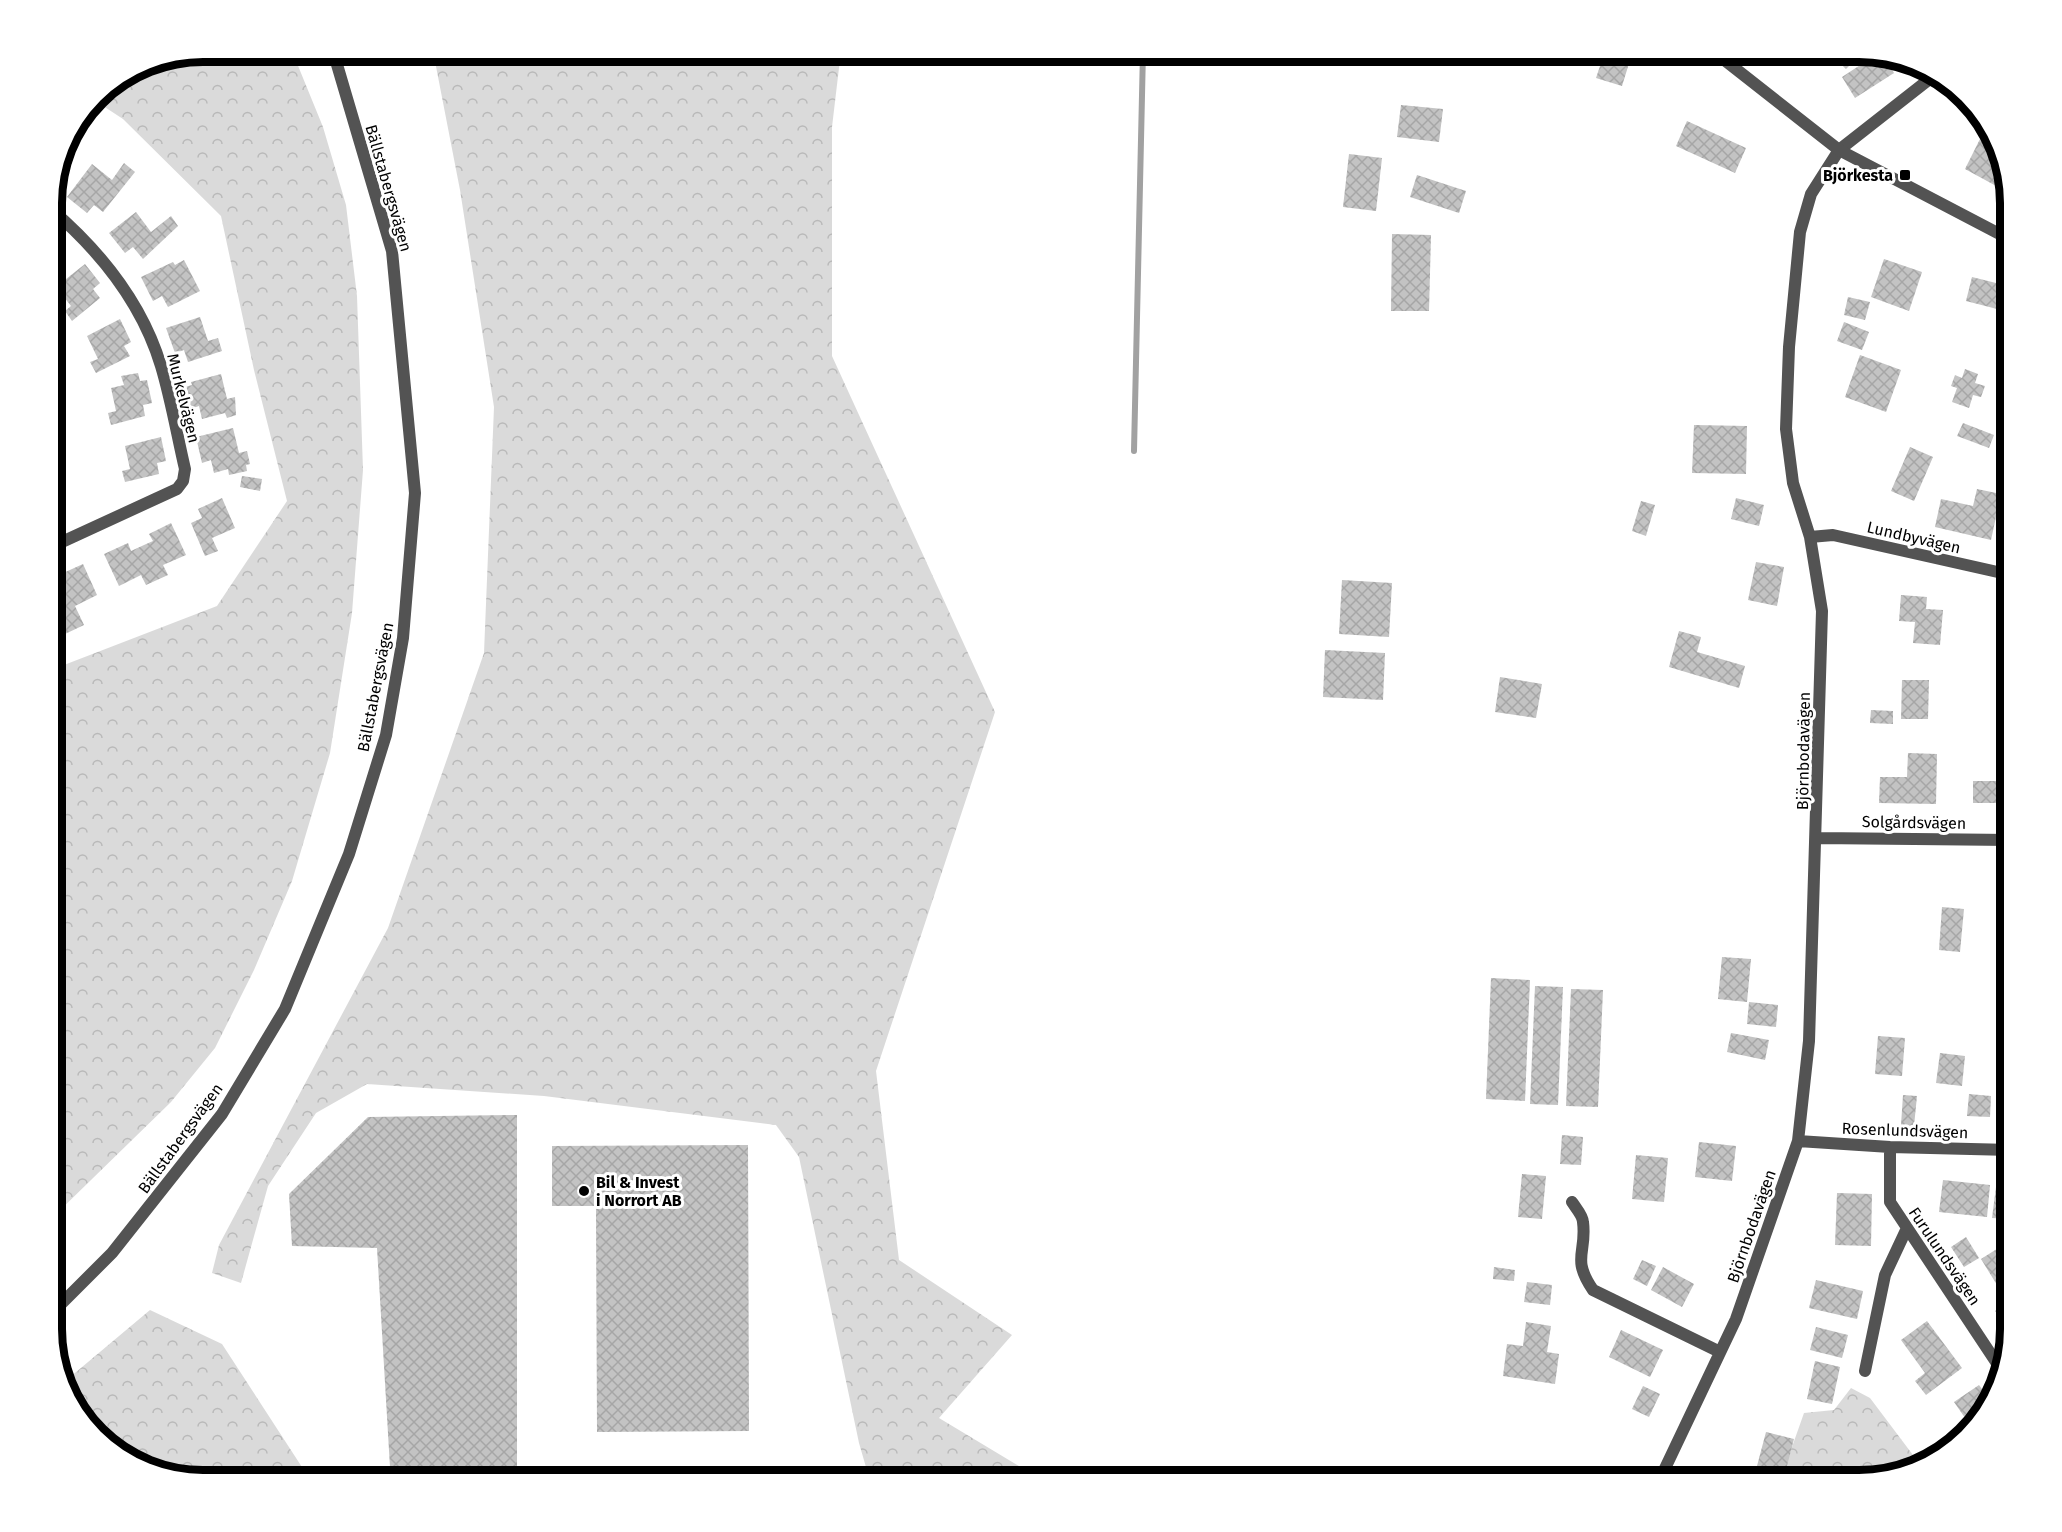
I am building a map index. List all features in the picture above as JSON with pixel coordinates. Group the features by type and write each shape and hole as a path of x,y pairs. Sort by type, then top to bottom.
{"street":[{"name":"Bällstabergsvägen","path":"62,1303 112,1253 222,1114 285,1009 349,854 386,735 403,638 415,493 392,251 336,62"},
{"path":"1727,62 1839,150 2000,234"},
{"name":"Björnbodavägen","path":"1664,1471 1736,1319 1798,1141 1809,1041 1817,838 1822,611 1810,537 1793,483 1786,429 1789,347 1800,232 1811,194 1839,150 1929,80"},
{"name":"Murkelvägen","path":"62,220 108,265 144,325 161,365 184,469 183,481 177,489 62,542"},
{"name":"Lundbyvägen","path":"1810,537 1833,535 2000,573"},
{"name":"Solgårdsvägen","path":"1817,838 2000,840"},
{"name":"Rosenlundsvägen","path":"1798,1141 1890,1147 2000,1150"},
{"name":"Furulundsvägen","path":"1890,1147 1890,1202 1997,1363"},
{"path":"1572,1202 1584,1221 1579,1259 1583,1276 1593,1290 1720,1352"},
{"path":"1865,1371 1885,1275 1907,1228"}],"green space":[{"path":"193,62 296,62 323,127 346,205 357,296 363,470 352,613 330,753 292,881 254,970 215,1048 171,1102 62,1208 62,666 217,606 287,501 254,370 221,216 123,119 101,105 124,85 157,69"},
{"path":"435,62 840,62 832,127 832,356 995,712 876,1071 899,1260 1012,1335 939,1418 1027,1471 867,1471 859,1443 799,1157 776,1125 544,1096 367,1084 316,1113 268,1186 241,1283 212,1273 219,1245 388,928 484,653 494,407 460,190"},
{"path":"150,1310 222,1344 305,1471 202,1471 157,1463 132,1452 96,1423 80,1400 70,1377"},
{"path":"1851,1388 1870,1398 1916,1459 1887,1468 1860,1471 1784,1471 1804,1413 1834,1410"}],"building":[{"path":"1601,62 1629,62 1622,86 1596,78"},
{"path":"1839,62 1853,62 1846,69"},
{"path":"1864,62 1889,65 1894,73 1855,98 1842,77"},
{"path":"1401,105 1443,109 1439,142 1397,137"},
{"path":"1687,121 1746,148 1735,173 1676,146"},
{"path":"80,132 84,133 65,169"},
{"path":"1981,137 1986,139 1996,166 1999,188 1965,169"},
{"path":"1349,154 1382,158 1376,211 1343,207"},
{"path":"124,163 135,172 103,212 94,205 87,213 67,197 92,164 112,180"},
{"path":"1417,175 1466,191 1459,213 1410,197"},
{"path":"136,212 151,232 171,216 178,226 143,259 133,247 125,253 109,233"},
{"path":"1392,234 1431,235 1429,311 1391,311"},
{"path":"1884,259 1922,272 1909,311 1871,297"},
{"path":"184,260 200,291 168,307 162,296 153,301 141,277 173,262 175,265"},
{"path":"85,264 100,283 93,289 100,298 72,321 65,311 71,306 62,295 62,282"},
{"path":"1972,277 2000,284 1997,309 1966,301"},
{"path":"1848,297 1870,302 1865,320 1844,315"},
{"path":"200,317 208,341 218,338 222,351 188,362 184,350 175,353 166,328"},
{"path":"120,319 131,342 124,346 130,356 96,373 90,362 98,359 87,336"},
{"path":"1844,322 1869,332 1862,350 1837,341"},
{"path":"1860,355 1901,370 1886,412 1845,397"},
{"path":"1965,369 1978,374 1975,383 1985,386 1981,397 1973,395 1969,408 1952,402 1957,388 1951,386 1955,375 1962,378"},
{"path":"138,373 140,381 147,380 152,403 143,405 145,416 111,425 108,413 116,411 111,388 124,385 121,376"},
{"path":"221,374 227,399 235,397 236,415 227,418 225,413 202,419 199,406 190,409 185,387 192,385 191,382"},
{"path":"1963,423 1994,435 1989,448 1957,436"},
{"path":"1694,425 1747,426 1746,474 1692,473"},
{"path":"233,428 239,453 247,451 250,464 246,465 247,471 229,475 228,469 214,473 211,460 202,463 196,437"},
{"path":"161,437 166,461 157,463 159,474 125,482 122,471 130,469 125,446"},
{"path":"1910,447 1933,457 1914,501 1891,491"},
{"path":"242,476 262,479 260,491 240,487"},
{"path":"1977,489 2000,494 1991,540 1935,527 1941,499 1973,506"},
{"path":"222,498 235,528 212,538 218,551 205,556 191,523 202,518 198,509"},
{"path":"1736,498 1764,505 1759,526 1731,519"},
{"path":"1641,501 1655,505 1646,536 1632,531"},
{"path":"171,523 186,555 163,565 168,575 146,585 141,575 119,586 104,554 128,543 131,551 153,541 149,534"},
{"path":"1756,562 1784,567 1777,606 1748,600"},
{"path":"83,564 97,595 75,606 84,625 65,634 62,627 62,582 64,581 62,574"},
{"path":"1342,580 1392,583 1389,637 1339,634"},
{"path":"1901,595 1927,597 1926,609 1943,610 1940,645 1913,643 1915,622 1899,621"},
{"path":"1679,631 1701,637 1697,652 1745,666 1739,688 1669,667"},
{"path":"1325,650 1385,653 1383,700 1323,697"},
{"path":"1500,677 1542,684 1536,718 1495,712"},
{"path":"1902,680 1929,680 1928,719 1901,719"},
{"path":"2000,683 2000,699 1996,698"},
{"path":"1871,710 1893,711 1893,724 1870,723"},
{"path":"1908,753 1937,754 1936,804 1879,803 1880,777 1907,777"},
{"path":"1973,781 2000,781 2000,803 1973,803"},
{"path":"1942,907 1964,909 1960,952 1939,950"},
{"path":"1722,957 1751,959 1747,1002 1718,999"},
{"path":"1491,978 1530,980 1525,1101 1486,1099"},
{"path":"1535,986 1563,987 1558,1105 1530,1104"},
{"path":"1571,989 1603,990 1598,1107 1566,1106"},
{"path":"1749,1002 1778,1005 1776,1027 1747,1024"},
{"path":"1731,1033 1769,1040 1765,1060 1727,1052"},
{"path":"1878,1036 1905,1038 1902,1076 1875,1074"},
{"path":"1940,1053 1965,1056 1962,1086 1936,1083"},
{"path":"1969,1094 1991,1096 1990,1117 1967,1116"},
{"path":"1903,1095 1917,1096 1914,1126 1901,1125"},
{"path":"517,1115 517,1467 390,1467 377,1248 292,1246 289,1194 368,1117"},
{"path":"1562,1135 1583,1137 1581,1165 1560,1164"},
{"path":"1699,1142 1736,1146 1732,1181 1695,1177"},
{"path":"748,1145 749,1431 597,1432 596,1206 552,1206 552,1146"},
{"path":"1636,1155 1668,1158 1664,1202 1632,1199"},
{"path":"1522,1174 1546,1176 1542,1219 1518,1217"},
{"path":"1943,1180 1990,1185 1987,1217 1939,1212"},
{"path":"1996,1187 2000,1188 2000,1218 1992,1218"},
{"path":"1837,1193 1872,1194 1871,1246 1835,1245"},
{"path":"1966,1237 1979,1258 1964,1267 1951,1247"},
{"path":"2000,1247 2000,1283 1997,1285 1981,1259"},
{"path":"1642,1260 1656,1266 1647,1286 1633,1279"},
{"path":"1494,1267 1515,1270 1514,1281 1493,1279"},
{"path":"1663,1267 1694,1284 1682,1307 1651,1290"},
{"path":"1816,1280 1863,1291 1857,1319 1809,1308"},
{"path":"1527,1282 1552,1285 1550,1305 1524,1302"},
{"path":"2000,1307 2000,1316 1995,1311"},
{"path":"1927,1321 1962,1368 1926,1395 1915,1381 1925,1373 1901,1340"},
{"path":"1526,1322 1551,1326 1547,1352 1559,1354 1555,1384 1503,1376 1507,1344 1523,1346"},
{"path":"1816,1327 1848,1335 1842,1358 1810,1350"},
{"path":"1621,1330 1663,1350 1650,1377 1609,1357"},
{"path":"1815,1361 1840,1367 1832,1404 1807,1399"},
{"path":"1979,1385 1985,1393 1967,1420 1954,1402"},
{"path":"1643,1386 1660,1394 1649,1417 1632,1409"},
{"path":"1766,1432 1794,1439 1786,1471 1756,1471"}],"waterway":[{"path":"1134,451 1143,62"}],"place":[{"name":"Björkesta","path":"1905,175"},
{"name":"Bil & Invest i Norrort AB","path":"584,1191"}]}
